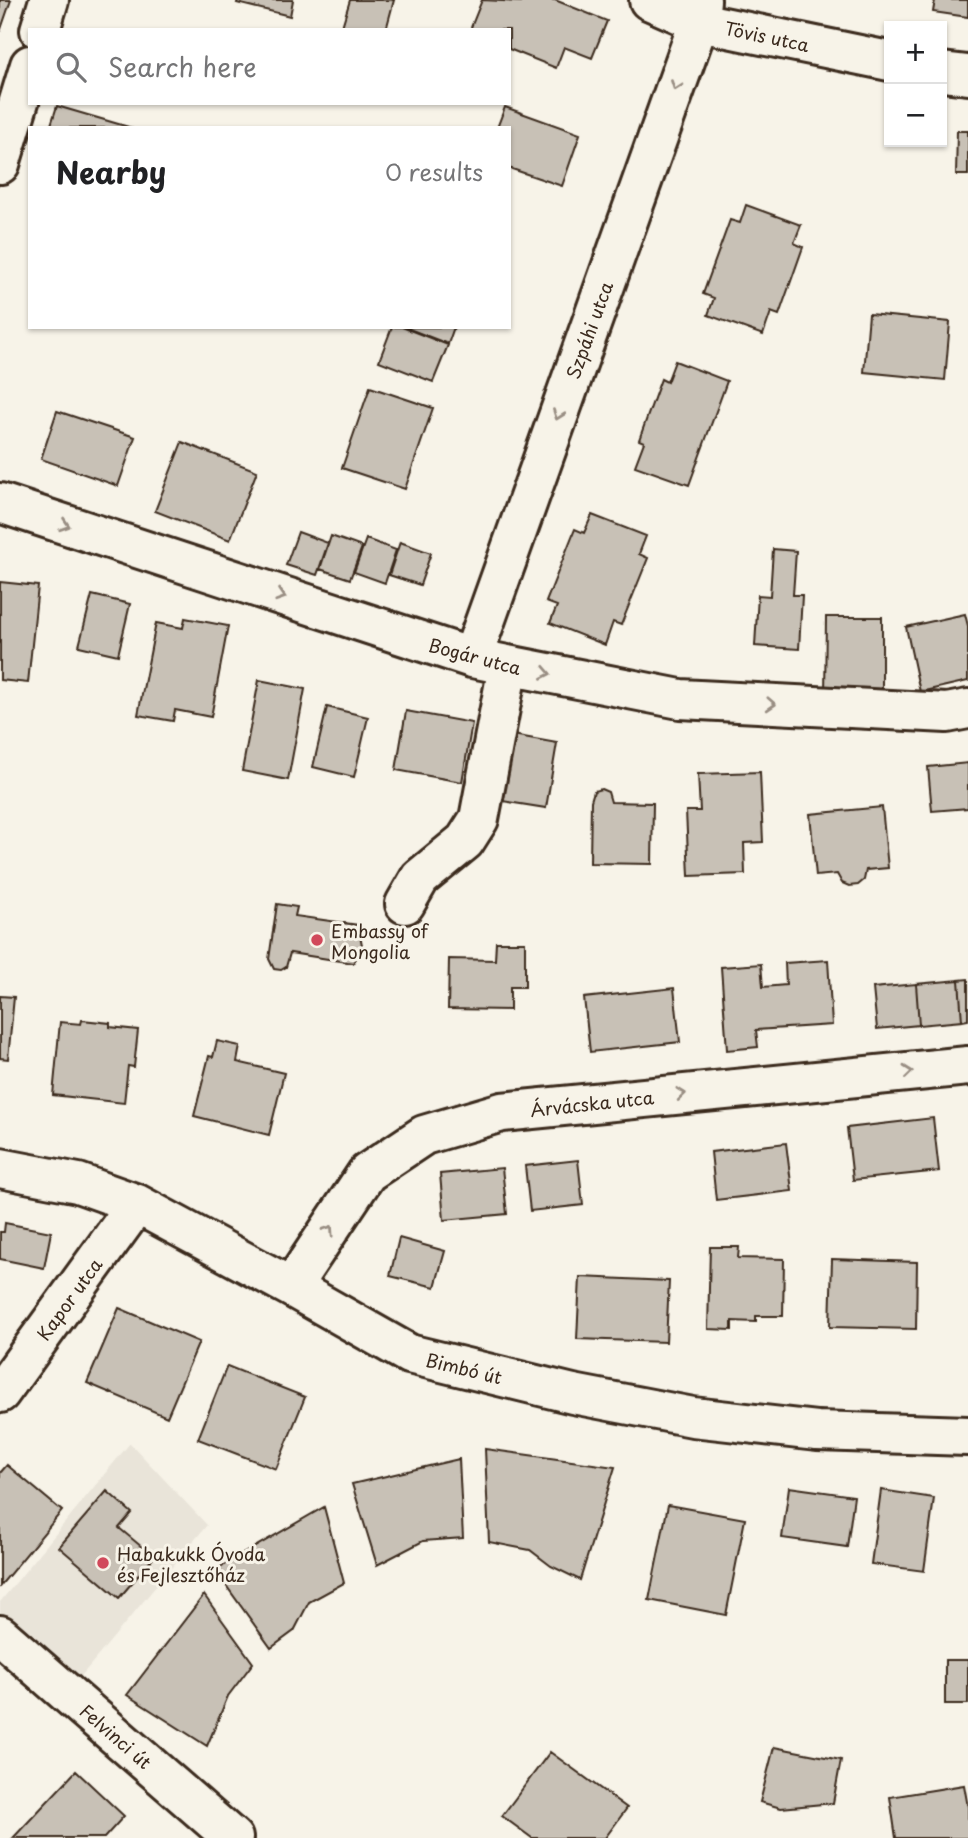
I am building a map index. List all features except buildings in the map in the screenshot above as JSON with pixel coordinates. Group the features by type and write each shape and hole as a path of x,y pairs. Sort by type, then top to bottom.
{"street":[{"path":"41,28 49,0"},
{"name":"Tövis utca","path":"649,0 884,60"},
{"name":"Szpáhi utca","path":"405,904 420,878 466,841 479,819 490,662 700,11"},
{"path":"0,164 28,72"},
{"path":"947,73 968,75"},
{"name":"Bogár utca","path":"0,503 490,662 680,699 947,713 968,709"},
{"name":"Árvácska utca","path":"291,1287 367,1173 424,1135 502,1112 968,1066"},
{"name":"Bimbó út","path":"0,1168 78,1183 136,1204 409,1354 573,1394 693,1417 817,1431 968,1436"},
{"name":"Kapor utca","path":"0,1393 136,1204"},
{"name":"Felvinci út","path":"0,1635 233,1838"}],"shaded area":[{"name":"Habakukk Óvoda és Fejlesztőház","path":"130,1443 207,1525 67,1693 0,1635 0,1602"}],"place":[{"name":"Embassy of Mongolia","path":"317,940"},
{"name":"Habakukk Óvoda és Fejlesztőház","path":"103,1563"}]}
